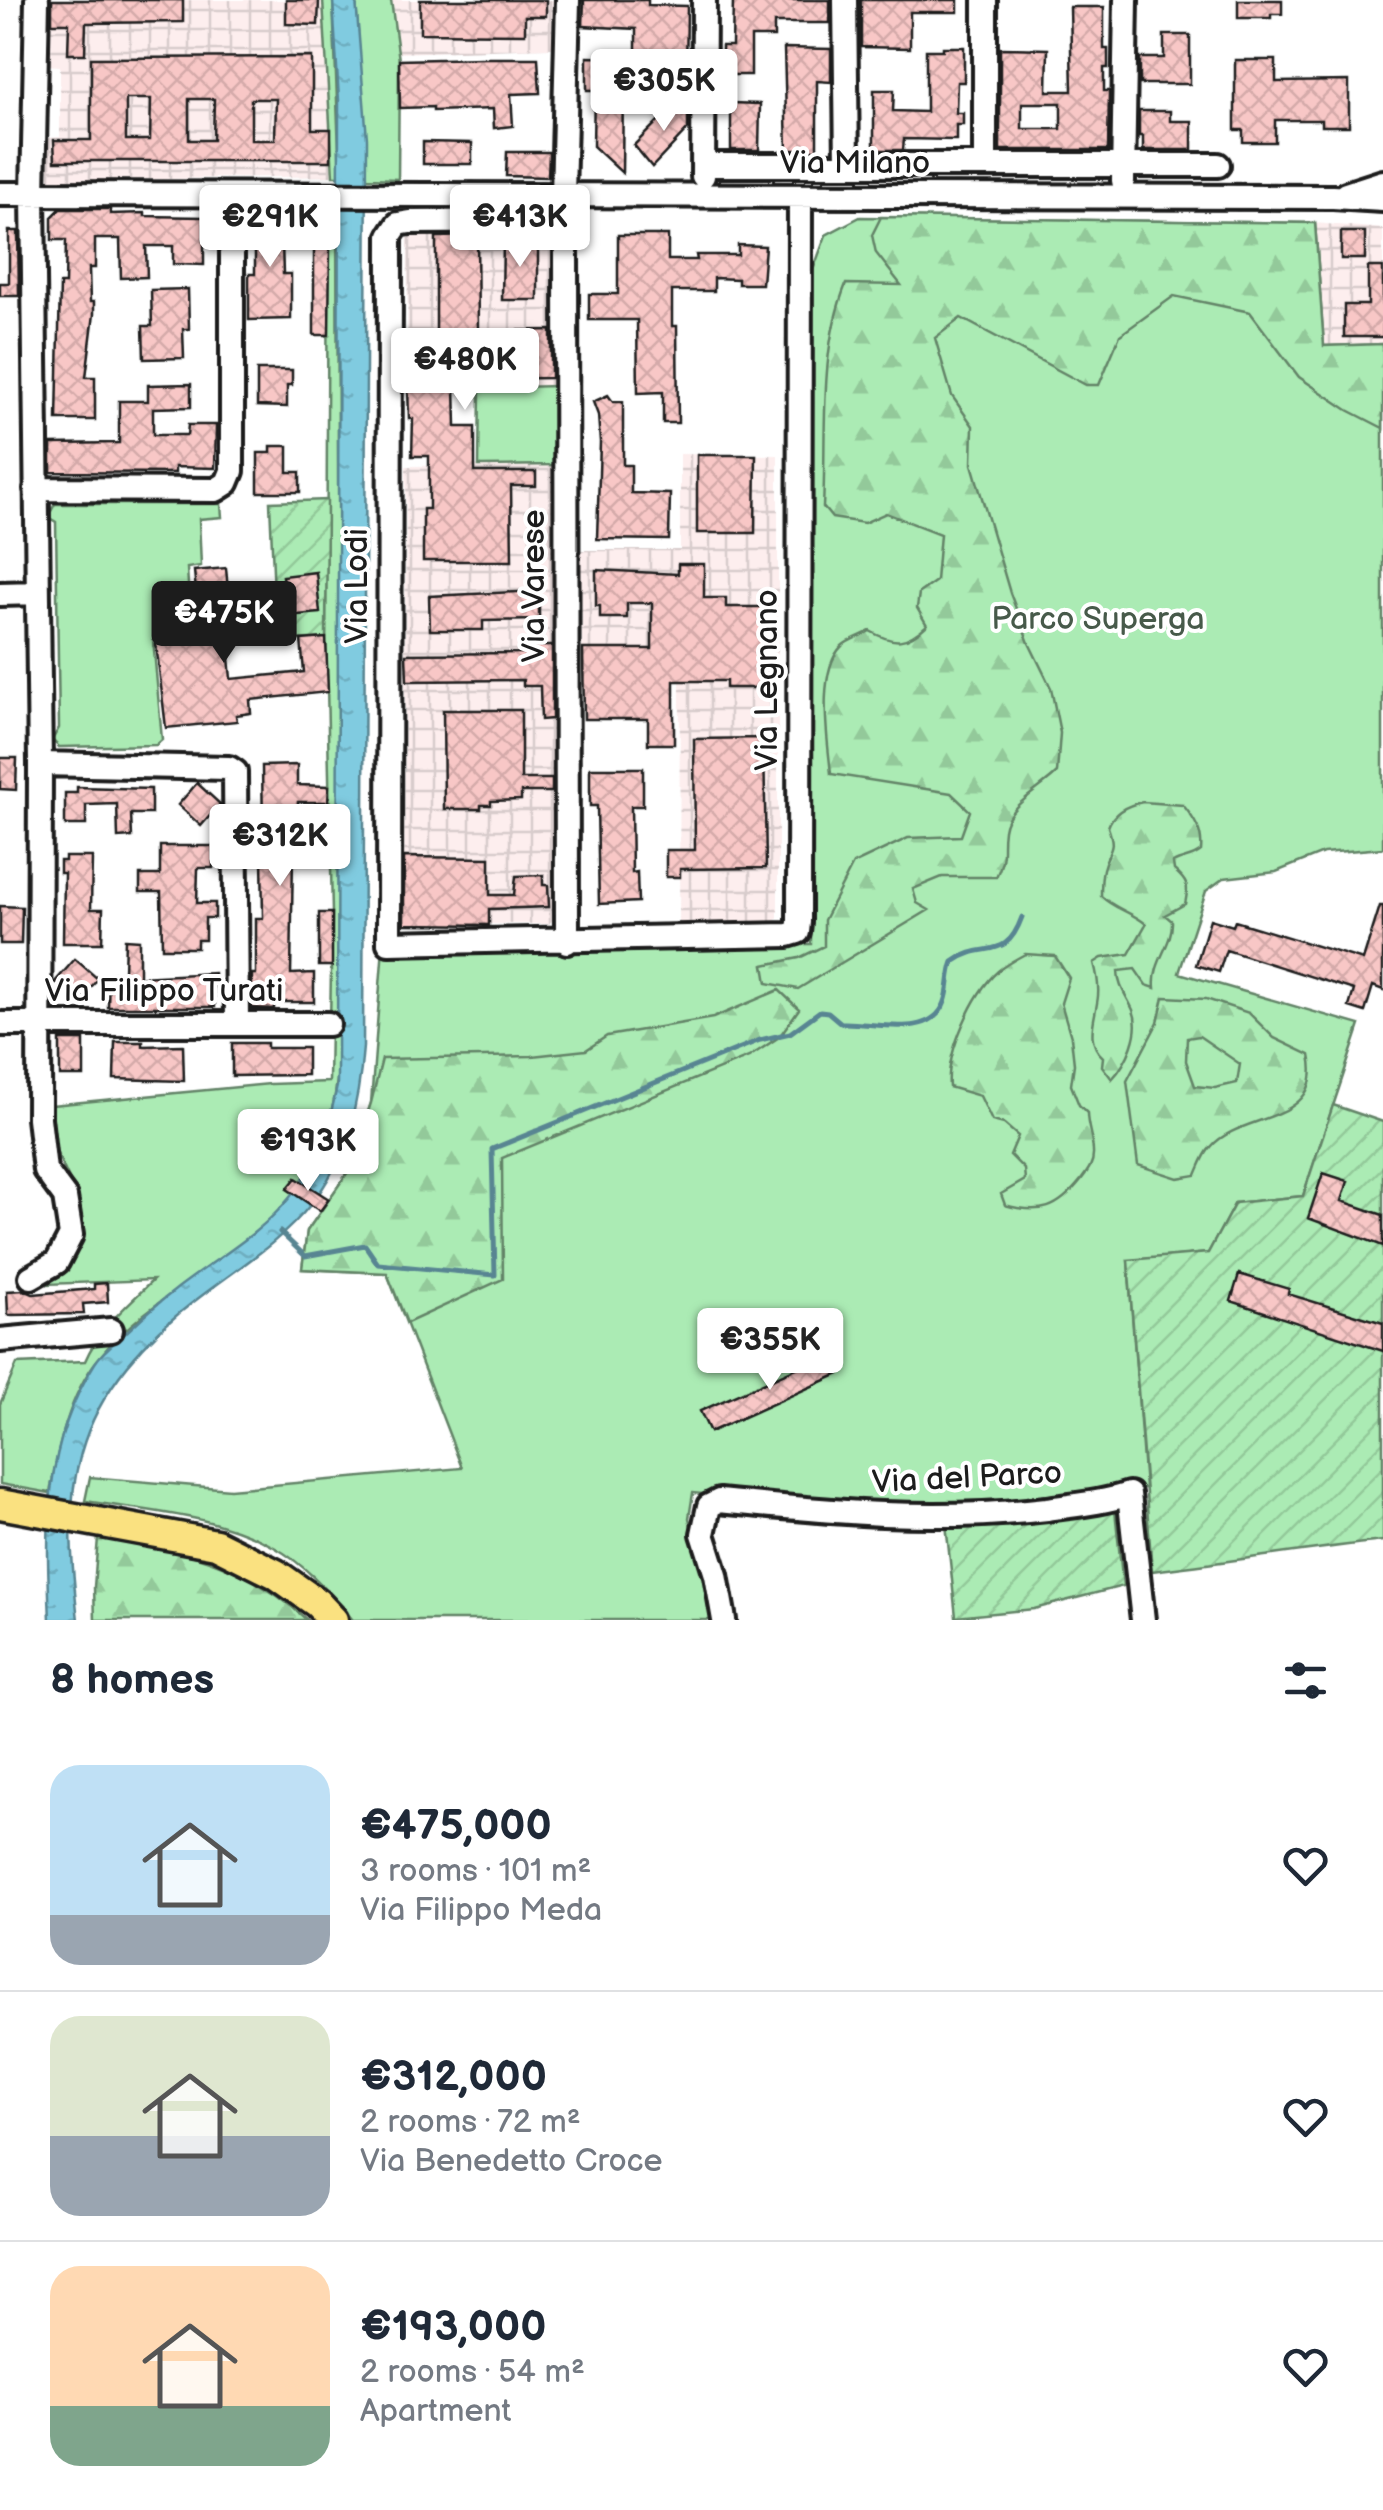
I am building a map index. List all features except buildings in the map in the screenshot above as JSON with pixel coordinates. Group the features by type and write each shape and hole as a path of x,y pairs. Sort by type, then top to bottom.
{"main road":[{"path":"0,1504 216,1544 276,1574 318,1602 333,1620"}],"street":[{"path":"32,1277 57,1262 71,1236 65,1196 45,1170 39,1118 40,764 33,194 37,0"},
{"path":"563,195 568,0"},
{"path":"702,196 704,0"},
{"path":"845,0 846,164"},
{"path":"985,0 985,165"},
{"path":"1122,196 1126,0"},
{"name":"Via Milano","path":"703,166 1218,165"},
{"path":"1333,197 1383,182 1383,190"},
{"name":"Via Milano","path":"0,194 1333,197"},
{"path":"36,489 216,490 227,483 232,470 232,195"},
{"name":"Via Legnano","path":"567,942 798,932 800,196"},
{"path":"1333,197 1383,200"},
{"name":"Via Lodi","path":"566,230 543,221 410,222 398,224 390,236 390,943 567,942"},
{"name":"Via Varese","path":"566,230 567,942"},
{"path":"0,594 37,593"},
{"path":"40,764 229,768 235,772 237,1024"},
{"name":"Via Filippo Turati","path":"0,1024 328,1024"},
{"path":"0,1340 111,1330"},
{"name":"Via del Parco","path":"724,1620 703,1534 709,1506 718,1501 865,1516 993,1515 1106,1502 1129,1494 1143,1620"}],"shaded area":[{"path":"46,0 323,0 333,176 49,181 47,138 60,137 60,66 47,65"},
{"path":"391,0 553,0 552,48 397,53"},
{"path":"1315,223 1383,229 1383,344 1324,346"},
{"path":"416,234 550,234 557,242 556,386 407,384 408,238"},
{"path":"680,454 778,455 778,918 771,924 679,925 680,682 583,682 580,550 680,550"},
{"path":"557,465 558,914 549,924 404,924 406,466"}],"green space":[{"path":"323,0 333,0 340,176 333,176"},
{"path":"356,0 391,0 399,60 398,179 367,178"},
{"path":"337,211 340,1012 334,1103 321,1147 303,1182 278,1211 250,1237 155,1306 98,1359 72,1405 50,1493 0,1484 0,1404 17,1364 85,1361 106,1327 153,1280 47,1284 74,1253 79,1236 78,1198 51,1141 52,1105 329,1082 332,913 326,638 328,212"},
{"name":"Parco Superga","path":"860,217 1315,223 1324,346 1383,344 1383,848 1323,853 1276,872 1224,878 1206,891 1179,973 1360,1025 1303,1196 1235,1203 1208,1253 1128,1261 1145,1488 993,1508 856,1509 693,1493 689,1518 714,1620 353,1620 296,1562 252,1536 206,1521 85,1501 90,1477 230,1489 462,1468 387,1273 302,1269 307,1231 348,1172 371,1103 383,947 811,944 812,273 826,235"},
{"path":"881,217 1315,223 1324,346 1383,344 1383,428 1299,377 1250,312 1174,296 1120,335 1099,385 1086,385 961,318 935,338 952,396 973,426 972,464 1010,593 1051,688 1060,733 1057,773 1025,798 1006,821 1003,858 996,877 942,877 913,889 917,903 929,910 798,989 767,983 764,965 799,958 824,946 824,920 853,864 908,838 961,836 970,811 951,793 831,774 826,689 834,657 845,644 870,631 886,639 900,640 920,631 927,625 917,608 919,593 936,581 940,534 886,513 864,523 832,518 823,507 827,366 846,284 901,285 876,253 872,235"},
{"path":"556,386 557,465 479,466 480,388"},
{"path":"327,500 326,638 276,641 270,502"},
{"path":"55,504 221,504 222,517 199,519 201,566 187,568 191,634 153,639 162,740 156,745 59,747 52,740 59,728 56,522 48,517"},
{"path":"1143,802 1183,805 1197,826 1201,851 1173,863 1186,885 1186,898 1185,904 1165,915 1172,921 1171,930 1155,988 1146,985 1135,969 1118,971 1136,1028 1128,1056 1112,1079 1102,1066 1103,1057 1094,1043 1098,980 1094,963 1129,954 1146,924 1101,896 1102,876 1112,846 1110,822 1121,810"},
{"path":"1025,954 1055,956 1069,978 1061,1003 1071,1037 1071,1085 1087,1113 1093,1147 1090,1168 1073,1190 1056,1203 1039,1209 1005,1205 1001,1194 1025,1180 1024,1169 1010,1155 1018,1136 1004,1124 992,1121 980,1096 949,1087 956,1042 970,1009 998,971"},
{"path":"779,990 799,1009 779,1037 749,1057 502,1158 503,1279 407,1323 387,1273 302,1269 307,1231 348,1172 382,1059 532,1056 586,1050 607,1036 713,1018"},
{"path":"1164,997 1206,999 1249,1013 1274,1038 1310,1055 1311,1078 1305,1094 1293,1106 1224,1136 1209,1150 1196,1175 1178,1178 1138,1165 1127,1081 1158,1022","holes":["1199,1036 1240,1064 1237,1083 1215,1088 1195,1086 1186,1061 1187,1038"]},
{"path":"1333,1105 1383,1122 1383,1541 1152,1571 1128,1260 1208,1253 1235,1203 1303,1196"},
{"path":"1115,1510 1123,1586 1034,1609 956,1617 946,1524"},
{"path":"98,1538 210,1561 260,1585 307,1620 95,1620"}],"water":[{"path":"333,0 356,0 367,139 363,1047 358,1089 349,1130 334,1169 311,1204 273,1242 144,1346 99,1407 81,1453 73,1495 71,1536 78,1620 50,1620 51,1487 65,1425 78,1394 108,1348 168,1296 260,1228 285,1203 307,1173 324,1135 337,1086 339,101"}],"waterway":[{"path":"280,1232 305,1256 365,1245 378,1264 495,1275 492,1149 760,1040 790,1033 820,1011 828,1012 841,1023 899,1026 927,1021 938,1014 945,1002 953,962 1009,941 1022,917"}]}
